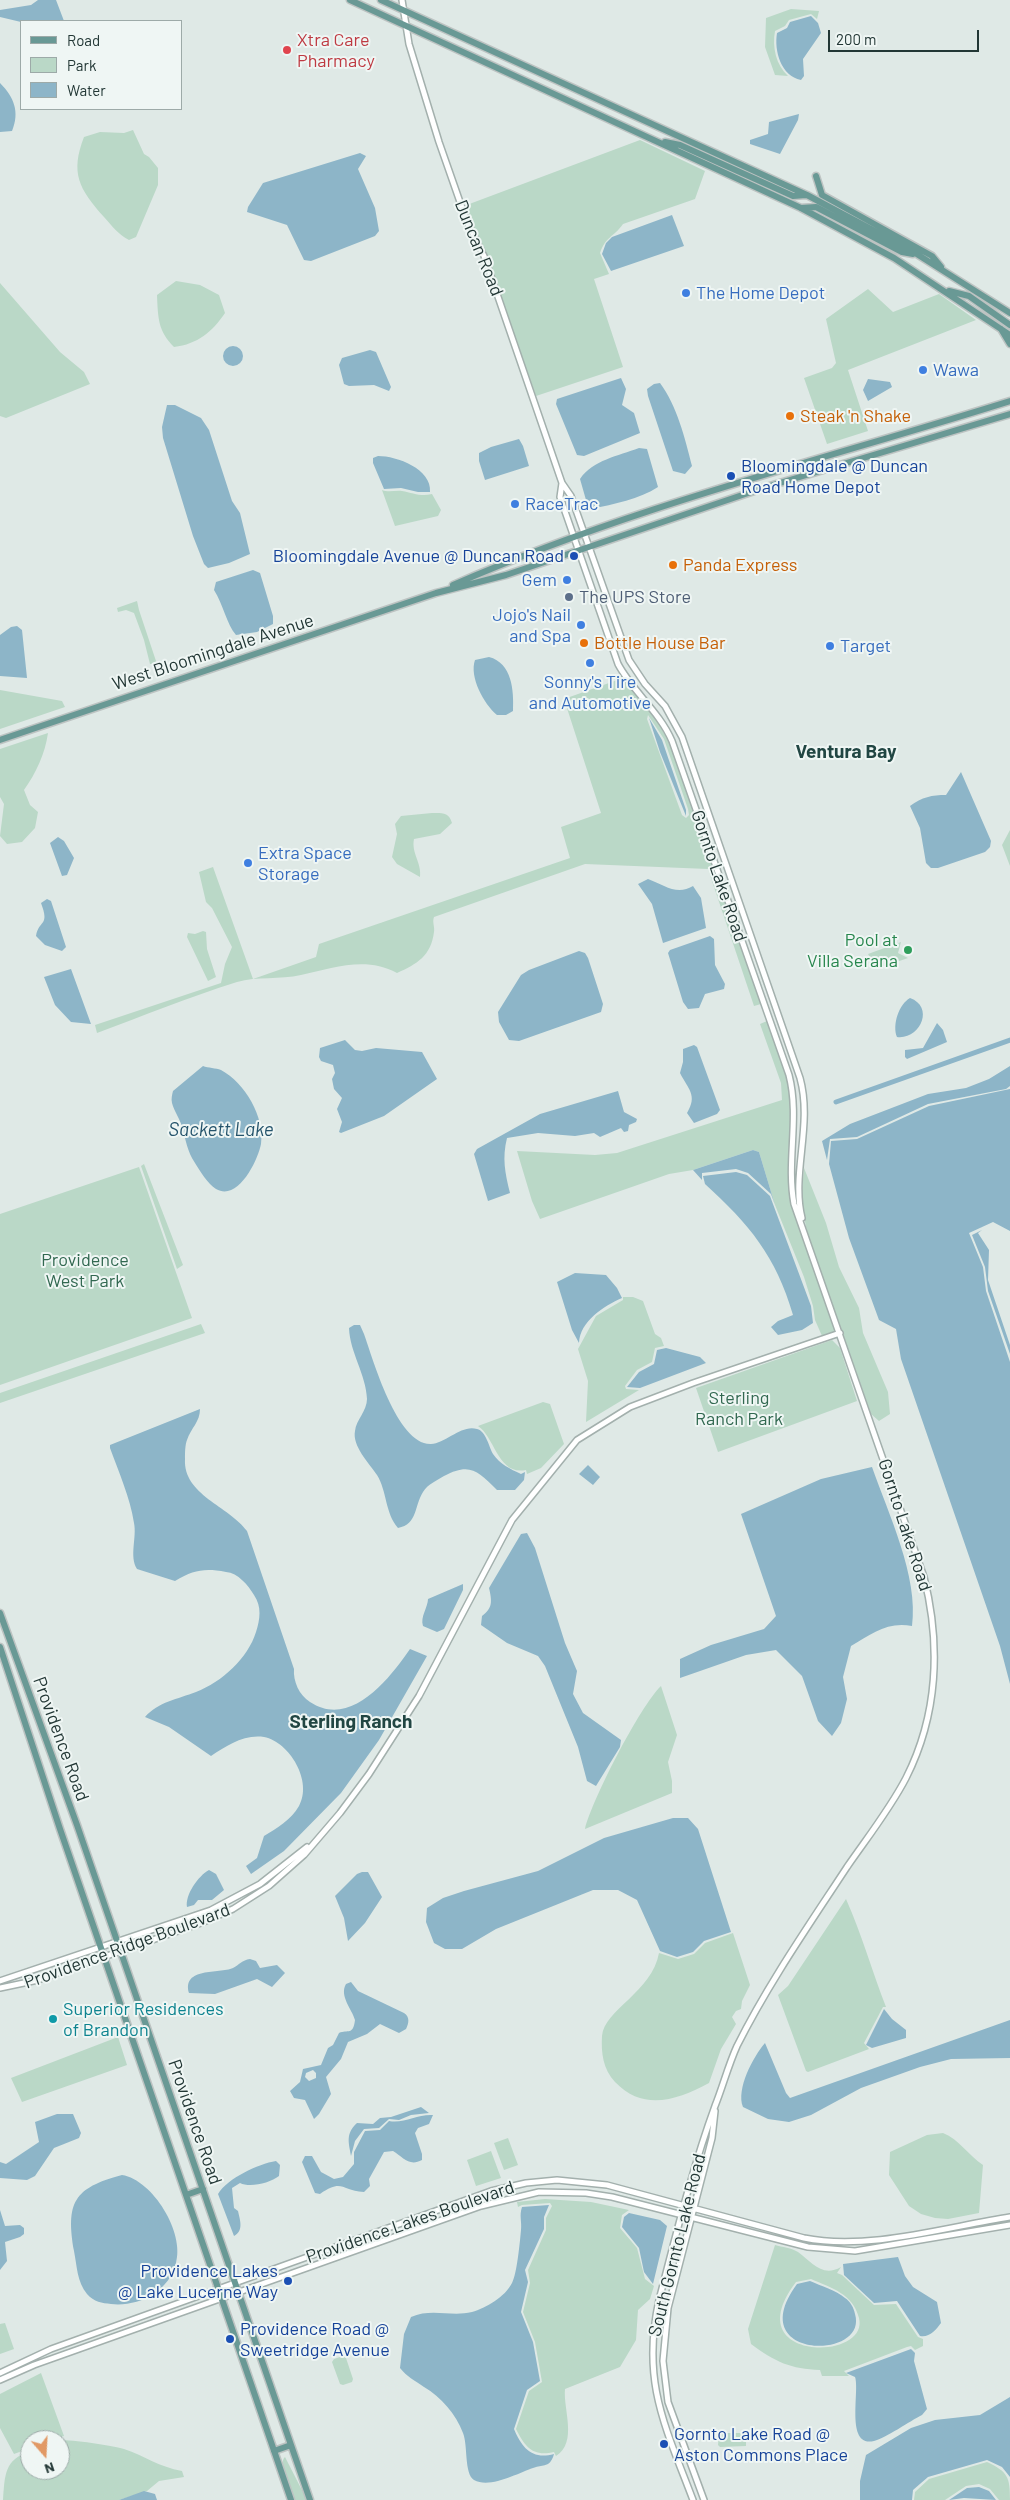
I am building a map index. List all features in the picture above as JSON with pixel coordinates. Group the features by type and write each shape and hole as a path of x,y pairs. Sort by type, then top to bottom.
{"main road":[{"path":"350,0 801,208 876,248 946,291 1010,335"},
{"path":"381,0 807,195 920,256 1010,313"},
{"path":"656,141 680,145 793,196 807,195"},
{"path":"816,176 822,195 932,256 944,270"},
{"path":"801,208 816,207 902,252 920,256"},
{"path":"946,291 970,296 1010,325"},
{"path":"1001,328 1010,344"},
{"name":"West Bloomingdale Avenue","path":"436,593 503,563 728,486 1010,401"},
{"name":"West Bloomingdale Avenue","path":"0,740 436,593 506,575 731,499 1010,414"},
{"path":"728,486 731,499"},
{"name":"Providence Road","path":"0,1613 29,1698 77,1825 310,2500"},
{"name":"Providence Road","path":"0,1647 103,1957 291,2500"},
{"path":"19,1702 29,1698"},
{"path":"186,2195 202,2189"},
{"path":"274,2451 291,2446"}],"street":[{"name":"Duncan Road","path":"402,0 411,52 462,210 484,256 562,483 571,496 590,547"},
{"name":"Duncan Road","path":"562,483 560,497 574,538"},
{"name":"Gornto Lake Road","path":"574,538 618,664 626,678 658,716 672,741 788,1076 794,1106 792,1191 798,1218 805,1233 924,1577 932,1617 934,1675 926,1725 906,1778 881,1817"},
{"name":"Gornto Lake Road","path":"590,547 629,660 645,684 665,706 682,737 800,1078 805,1115 798,1201 805,1233"},
{"path":"618,664 629,660"},
{"name":"Providence Ridge Boulevard","path":"0,1988 28,1983 201,1923 243,1903 282,1875 319,1837 369,1774 419,1696 512,1520 577,1440 630,1407 840,1333"},
{"name":"South Gornto Lake Road","path":"692,2500 660,2411 652,2358 654,2323 681,2215 727,2071 747,2026 796,1944 881,1817"},
{"name":"Providence Ridge Boulevard","path":"0,1981 192,1918 226,1903 278,1871 319,1837"},
{"name":"South Gornto Lake Road","path":"704,2500 668,2402 663,2361 668,2308 712,2138 716,2105"},
{"name":"Providence Lakes Boulevard","path":"0,2373 51,2349 490,2191 526,2183 565,2180 607,2185 804,2238 846,2243 1010,2217"},
{"name":"Providence Lakes Boulevard","path":"0,2380 34,2365 239,2294 481,2206 520,2195 558,2191 586,2193 808,2248 835,2251 862,2250 1010,2225"}],"green space":[{"path":"791,9 819,11 817,19 811,14 789,20 785,26 775,31 776,55 780,67 788,76 775,75 765,47 766,18"},
{"path":"133,130 144,154 158,168 158,185 136,237 129,240 115,230 88,198 79,180 78,161 84,137 100,132 124,133"},
{"path":"640,140 705,171 695,199 623,224 602,247 600,253 609,274 594,279 623,367 536,396 486,255 464,206"},
{"path":"176,281 200,285 219,295 225,313 204,336 190,343 174,347 160,324 157,295"},
{"path":"0,283 60,352 84,372 90,384 6,418 0,416"},
{"path":"868,289 893,312 939,294 976,320 848,370 868,431 827,444 804,378 832,368 836,363 826,319"},
{"path":"382,490 402,491 421,495 432,494 441,510 438,516 395,526"},
{"path":"137,601 157,664 150,664 134,613 126,610 118,612 117,608"},
{"path":"623,678 649,707 669,742 761,1004 754,1006 708,869 585,864 434,917 434,930 430,947 417,962 397,973 373,965 361,964 293,976 253,979 316,957 319,944 570,858 561,827 601,813 564,699","holes":["648,715 664,739 689,815 686,818 682,815 647,719"]},
{"path":"0,690 62,701 65,707 0,729"},
{"path":"48,733 39,763 24,790 30,805 38,812 35,828 22,842 7,844 0,836 4,804 0,797 0,749"},
{"path":"432,813 447,815 452,823 440,834 414,839 413,844 420,877 397,864 392,857 397,834 395,824 401,816"},
{"path":"1010,830 1010,866 1002,845"},
{"path":"213,867 253,979 201,994 97,1033 95,1025 221,983 225,964 232,947 212,908 206,902 199,872"},
{"path":"203,931 206,932 207,949 216,977 208,981 187,937 188,933 195,934"},
{"path":"901,942 898,953 908,958 885,966 875,966 868,954"},
{"path":"767,1021 786,1076 791,1100 789,1178 792,1204 836,1331 822,1336 815,1320 813,1306 804,1277 775,1205 759,1152 753,1150 693,1170 669,1174 540,1219 532,1201 517,1151 595,1155 617,1153 782,1100 781,1083 760,1024"},
{"path":"144,1164 183,1265 177,1269 141,1166"},
{"name":"Providence West Park","path":"139,1167 192,1318 0,1385 0,1214"},
{"path":"804,1168 826,1223 839,1267 859,1308 863,1333 888,1392 890,1414 879,1421 871,1414 807,1232 801,1201"},
{"path":"623,1297 633,1297 643,1301 655,1334 661,1338 664,1346 655,1348 652,1362 637,1370 625,1386 626,1389 639,1390 586,1422 588,1381 578,1349 596,1316 623,1300"},
{"path":"201,1324 205,1333 0,1403 0,1393"},
{"name":"Sterling Ranch Park","path":"832,1340 840,1348 857,1401 718,1452 696,1388"},
{"path":"543,1402 550,1404 564,1444 541,1468 527,1474 526,1470 517,1470 503,1462 489,1438 478,1426"},
{"path":"661,1686 677,1735 668,1762 672,1781 672,1793 585,1829 589,1815 618,1754 641,1713"},
{"path":"846,1899 886,2007 883,2007 864,2043 869,2049 808,2072 806,2071 778,1995 788,1986"},
{"path":"733,1933 750,1985 742,2001 741,2009 736,2011 732,2017 736,2024 721,2049 709,2083 685,2094 661,2100 637,2097 626,2091 611,2077 604,2060 602,2036 611,2018 647,1979 655,1967 659,1953 678,1959 694,1954 705,1943"},
{"path":"118,2037 127,2065 22,2102 11,2078"},
{"path":"943,2133 954,2139 983,2165 979,2213 948,2219 921,2214 909,2206 889,2175 890,2152 927,2135"},
{"path":"508,2138 518,2165 504,2170 494,2143"},
{"path":"491,2151 501,2178 476,2186 467,2160"},
{"path":"545,2199 591,2202 629,2210 622,2215 620,2228 637,2248 645,2279 654,2286 650,2299 638,2310 636,2340 620,2367 565,2389 568,2434 563,2450 556,2456 554,2452 540,2453 530,2449 526,2446 516,2429 529,2391 542,2382 535,2342 523,2312 530,2283 528,2270 546,2230 546,2218 552,2206 550,2203 518,2207 517,2202"},
{"path":"775,2245 796,2251 823,2270 834,2270 841,2267 837,2273 842,2275 874,2305 896,2304 918,2337 923,2339 923,2346 915,2350 911,2346 907,2347 844,2371 849,2376 822,2376 820,2370 792,2366 768,2356 751,2344 748,2329","holes":["811,2279 847,2297 856,2310 859,2318 857,2332 845,2342 828,2347 809,2346 792,2340 782,2328 782,2308 796,2282"]},
{"path":"5,2323 14,2349 0,2354 0,2324"},
{"path":"343,2356 346,2358 353,2379 352,2382 343,2385 340,2384 332,2362 334,2359"},
{"path":"41,2373 62,2430 20,2430 20,2452 14,2454 0,2428 0,2394"},
{"path":"721,2433 744,2433 746,2436 746,2446 720,2447 718,2445"},
{"path":"70,2441 92,2443 124,2449 166,2467 182,2471 184,2477 159,2481 147,2491 119,2500 3,2500 6,2476 15,2459 20,2456 20,2480 70,2480"},
{"path":"285,2457 307,2500 294,2500 285,2477 283,2460"},
{"path":"987,2462 1004,2472 1008,2481 1010,2500 999,2500 990,2489 979,2484 966,2486 945,2500 914,2500 915,2492 929,2479"}],"water":[{"path":"38,0 56,0 64,20 20,20 20,22 0,17 0,10 31,5"},
{"path":"811,16 818,23 821,33 803,59 804,76 801,80 788,74 780,62 776,40 777,33 787,28 790,22"},
{"path":"0,83 9,94 14,105 15,117 12,131 0,132"},
{"path":"799,114 798,120 780,154 750,144 750,140 768,134 769,122"},
{"path":"360,153 366,156 358,169 375,208 379,231 375,236 311,261 304,260 287,225 247,212 248,207 263,183"},
{"path":"672,215 684,246 611,271 602,254 606,243 612,237"},
{"path":"233,346 240,349 243,356 240,363 233,366 226,363 223,356 226,349"},
{"path":"370,350 376,352 391,387 389,391 374,385 349,386 344,384 339,365 342,358"},
{"path":"621,378 626,389 622,405 634,413 640,433 584,456 577,455 556,404 557,399"},
{"path":"868,379 890,382 892,387 868,401 863,390"},
{"path":"660,383 676,412 686,444 692,466 685,474 673,471 648,396 647,389 654,384"},
{"path":"167,405 175,405 201,418 209,430 232,501 240,513 250,554 229,563 208,568 204,564 193,536 163,438 162,427"},
{"path":"519,439 529,466 485,480 479,461 479,453 491,447"},
{"path":"639,448 647,449 658,487 626,501 592,509 588,507 580,479 585,473 606,459"},
{"path":"378,456 394,458 412,465 425,477 429,484 430,492 418,492 401,488 384,489 373,463 373,458"},
{"path":"253,570 260,573 273,616 273,624 257,632 236,635 214,590 216,582"},
{"path":"17,626 22,630 27,678 0,676 0,635 11,627"},
{"path":"489,657 503,665 510,678 513,711 506,715 497,715 492,710 476,682 474,674 475,660"},
{"path":"649,718 662,740 686,810 686,816 660,752"},
{"path":"961,772 991,841 990,847 985,852 938,868 931,868 926,863 920,828 910,806 927,797 946,795"},
{"path":"58,837 64,841 74,858 67,875 62,876 50,843"},
{"path":"648,879 676,890 687,889 693,886 701,898 706,928 663,943 652,904 638,884"},
{"path":"47,899 51,901 66,947 62,951 45,945 36,936 44,920 41,903"},
{"path":"710,936 714,939 715,965 725,984 724,989 705,994 699,1008 688,1009 683,1002 668,953 670,950"},
{"path":"579,951 585,953 588,958 603,1004 601,1012 519,1041 509,1040 499,1022 498,1012 521,975 529,970"},
{"path":"71,969 91,1024 71,1022 55,1005 44,977"},
{"path":"910,998 918,1002 922,1008 922,1022 912,1033 905,1037 897,1037 895,1027 898,1015 903,1005"},
{"path":"937,1023 943,1030 947,1042 907,1059 905,1057 905,1050 923,1048"},
{"path":"345,1040 355,1050 362,1051 376,1048 422,1052 437,1079 384,1116 341,1133 339,1132 342,1122 337,1109 342,1098 334,1089 332,1079 335,1073 333,1065 321,1061 319,1057 320,1048"},
{"path":"694,1045 697,1047 720,1110 717,1114 694,1123 687,1113 692,1101 691,1092 680,1073 683,1062 683,1049"},
{"name":"Sackett Lake","path":"203,1066 221,1070 238,1083 252,1102 260,1123 261,1144 256,1160 246,1177 232,1190 216,1189 210,1184 192,1159 172,1102 173,1091"},
{"path":"1010,1066 1010,1086 1006,1089 928,1104 857,1137 830,1139 827,1160 822,1141 850,1124 928,1094 966,1088 989,1079"},
{"path":"1010,1089 1010,1231 993,1222 969,1233 983,1267 986,1291 1010,1362 1010,1684 1000,1646 901,1359 896,1329 879,1320 849,1238 829,1164 831,1141 857,1139 929,1106"},
{"path":"618,1091 624,1112 637,1119 636,1122 629,1125 628,1131 624,1132 621,1128 600,1137 594,1133 575,1136 538,1133 507,1138 505,1165 510,1193 488,1201 474,1154 477,1149 540,1114"},
{"path":"753,1150 759,1152 775,1205 771,1194 748,1173 736,1169 702,1173 702,1180 693,1170"},
{"path":"736,1172 747,1175 770,1196 811,1306 813,1323 802,1330 778,1335 771,1327 778,1321 793,1315 778,1275 748,1227 705,1184 703,1176"},
{"path":"982,1230 978,1233 989,1250 988,1280 1010,1345 1010,1354 988,1291 985,1267 972,1235"},
{"path":"575,1273 606,1275 617,1288 622,1298 608,1305 588,1321 580,1335 579,1343 572,1330 557,1282"},
{"path":"354,1325 360,1325 388,1399 407,1431 419,1441 431,1444 442,1441 466,1429 480,1430 499,1461 521,1474 525,1472 524,1480 515,1490 497,1490 479,1474 467,1469 453,1472 427,1487 420,1497 412,1519 409,1523 398,1528 388,1509 380,1481 356,1443 356,1427 367,1399 364,1381 350,1337 349,1328"},
{"path":"666,1348 700,1357 706,1363 640,1388 627,1387 639,1372 654,1364 657,1350"},
{"path":"200,1409 199,1418 186,1444 186,1471 191,1482 199,1491 239,1522 247,1531 294,1669 296,1683 303,1696 310,1702 325,1709 340,1709 354,1705 368,1697 380,1686 410,1649 427,1656 379,1740 341,1793 284,1851 251,1874 246,1866 257,1858 264,1836 292,1815 299,1806 303,1796 301,1775 290,1755 274,1740 264,1737 249,1737 223,1748 211,1756 169,1727 145,1717 162,1704 206,1688 233,1668 247,1651 256,1632 260,1613 257,1600 239,1577 230,1573 211,1570 199,1571 175,1581 137,1569 133,1553 135,1529 130,1504 110,1448 110,1445"},
{"path":"588,1465 600,1477 593,1485 579,1474"},
{"path":"872,1467 907,1566 913,1607 912,1626 895,1625 887,1627 851,1646 843,1677 847,1699 841,1723 832,1736 818,1721 802,1676 776,1650 746,1655 680,1678 680,1659 711,1645 764,1629 776,1616 741,1514 821,1479"},
{"path":"527,1533 535,1548 565,1643 577,1671 573,1694 583,1713 621,1740 620,1747 596,1786 587,1781 578,1747 545,1666 538,1656 507,1643 481,1625 482,1616 491,1604 489,1588 521,1534"},
{"path":"463,1584 463,1590 444,1629 437,1632 423,1626 422,1623 428,1599"},
{"path":"673,1818 688,1818 698,1829 731,1932 704,1941 693,1952 677,1957 660,1951 637,1900 618,1890 593,1890 496,1929 462,1949 445,1949 434,1943 426,1922 427,1908 443,1898 538,1871 604,1838"},
{"path":"209,1870 216,1874 224,1890 212,1900 198,1900 194,1905 187,1907 188,1897 193,1886"},
{"path":"368,1872 382,1897 365,1923 348,1941 344,1918 335,1896 357,1874"},
{"path":"250,1959 256,1961 260,1968 277,1965 285,1973 272,1987 257,1979 215,1994 189,1993 188,1985 196,1975 227,1970"},
{"path":"351,1982 358,1991 404,2013 408,2018 408,2025 406,2029 399,2033 380,2024 367,2034 348,2042 341,2059 326,2077 331,2094 314,2119 305,2100 294,2098 290,2091 300,2082 303,2069 321,2065 328,2048 333,2045 339,2033 350,2031 353,2028 355,2020 344,1993 346,1984","holes":["313,2070 316,2073 316,2078 309,2081 305,2077 306,2073"]},
{"path":"884,2009 892,2019 906,2030 906,2038 872,2048 866,2045"},
{"path":"1010,2020 1010,2058 951,2059 920,2067 861,2088 811,2115 789,2122 768,2119 743,2107 741,2100 742,2091 747,2074 765,2043 786,2093 790,2098"},
{"path":"421,2107 429,2113 411,2115 399,2120 389,2119 379,2128 364,2129 355,2141 351,2156 349,2135 357,2123 373,2124 380,2118 391,2117"},
{"path":"57,2114 73,2114 81,2133 79,2138 54,2148 35,2176 27,2180 0,2178 0,2162 6,2164 39,2142 35,2122"},
{"path":"433,2115 429,2124 418,2128 415,2133 422,2154 422,2160 410,2162 393,2151 384,2152 369,2179 370,2186 364,2192 338,2186 320,2194 315,2193 302,2162 305,2156 312,2156 321,2172 334,2179 343,2177 354,2164 354,2152 365,2131 380,2130 389,2121 395,2122"},
{"path":"276,2161 280,2165 279,2176 275,2179 254,2185 240,2183 232,2188 234,2208 238,2211 240,2225 239,2231 234,2236 218,2194 236,2177 261,2165"},
{"path":"122,2175 134,2179 155,2197 171,2223 178,2251 176,2263 167,2282 151,2296 132,2303 101,2303 92,2299 81,2284 74,2251 71,2221 73,2209 83,2192 106,2180"},
{"path":"549,2205 544,2217 544,2229 525,2270 528,2282 521,2312 533,2342 540,2381 527,2390 514,2429 524,2447 529,2451 540,2455 554,2454 551,2461 546,2465 496,2481 481,2482 471,2477 467,2466 463,2433 452,2413 436,2396 400,2368 404,2334 411,2317 426,2313 456,2314 472,2312 489,2305 505,2293 512,2283 518,2257 522,2207"},
{"path":"0,2210 5,2226 20,2225 24,2228 24,2234 5,2242 7,2261 0,2270"},
{"path":"629,2213 660,2220 667,2226 653,2284 644,2272 639,2248 622,2227 624,2217"},
{"path":"898,2257 905,2276 913,2287 937,2302 941,2323 929,2335 920,2336 897,2301 874,2303 844,2275 843,2264"},
{"path":"810,2281 837,2293 847,2299 852,2305 855,2314 854,2329 844,2340 828,2345 810,2345 794,2339 784,2327 784,2309 797,2284"},
{"path":"911,2349 915,2353 914,2361 927,2409 922,2415 885,2437 874,2441 865,2441 860,2436 857,2428 855,2377 846,2373"},
{"path":"1010,2397 1010,2477 1002,2467 987,2460 928,2477 913,2490 912,2500 860,2500 860,2481 866,2455 911,2428 935,2420 980,2415"},
{"path":"979,2487 989,2491 996,2500 964,2498 949,2500 967,2488"},
{"path":"144,2491 155,2494 157,2500 119,2500"}],"waterway":[{"path":"836,1102 1010,1040"}],"place":[{"name":"Xtra Care Pharmacy","path":"287,50"},
{"name":"The Home Depot","path":"686,293"},
{"name":"Wawa","path":"923,370"},
{"name":"Steak 'n Shake","path":"790,416"},
{"name":"Bloomingdale @ Duncan Road Home Depot","path":"731,476"},
{"name":"RaceTrac","path":"515,504"},
{"name":"Bloomingdale Avenue @ Duncan Road","path":"574,556"},
{"name":"Panda Express","path":"673,565"},
{"name":"Gem","path":"567,580"},
{"name":"The UPS Store","path":"569,597"},
{"name":"Jojo's Nail and Spa","path":"581,625"},
{"name":"Bottle House Bar","path":"584,643"},
{"name":"Target","path":"830,646"},
{"name":"Sonny's Tire and Automotive","path":"590,663"},
{"name":"Extra Space Storage","path":"248,863"},
{"name":"Pool at Villa Serana","path":"908,950"},
{"name":"Superior Residences of Brandon","path":"53,2019"},
{"name":"Providence Lakes @ Lake Lucerne Way","path":"288,2281"},
{"name":"Providence Road @ Sweetridge Avenue","path":"230,2339"},
{"name":"Gornto Lake Road @ Aston Commons Place","path":"664,2444"}],"district":[{"name":"Ventura Bay","path":"846,752"},
{"name":"Sterling Ranch","path":"351,1722"}]}
